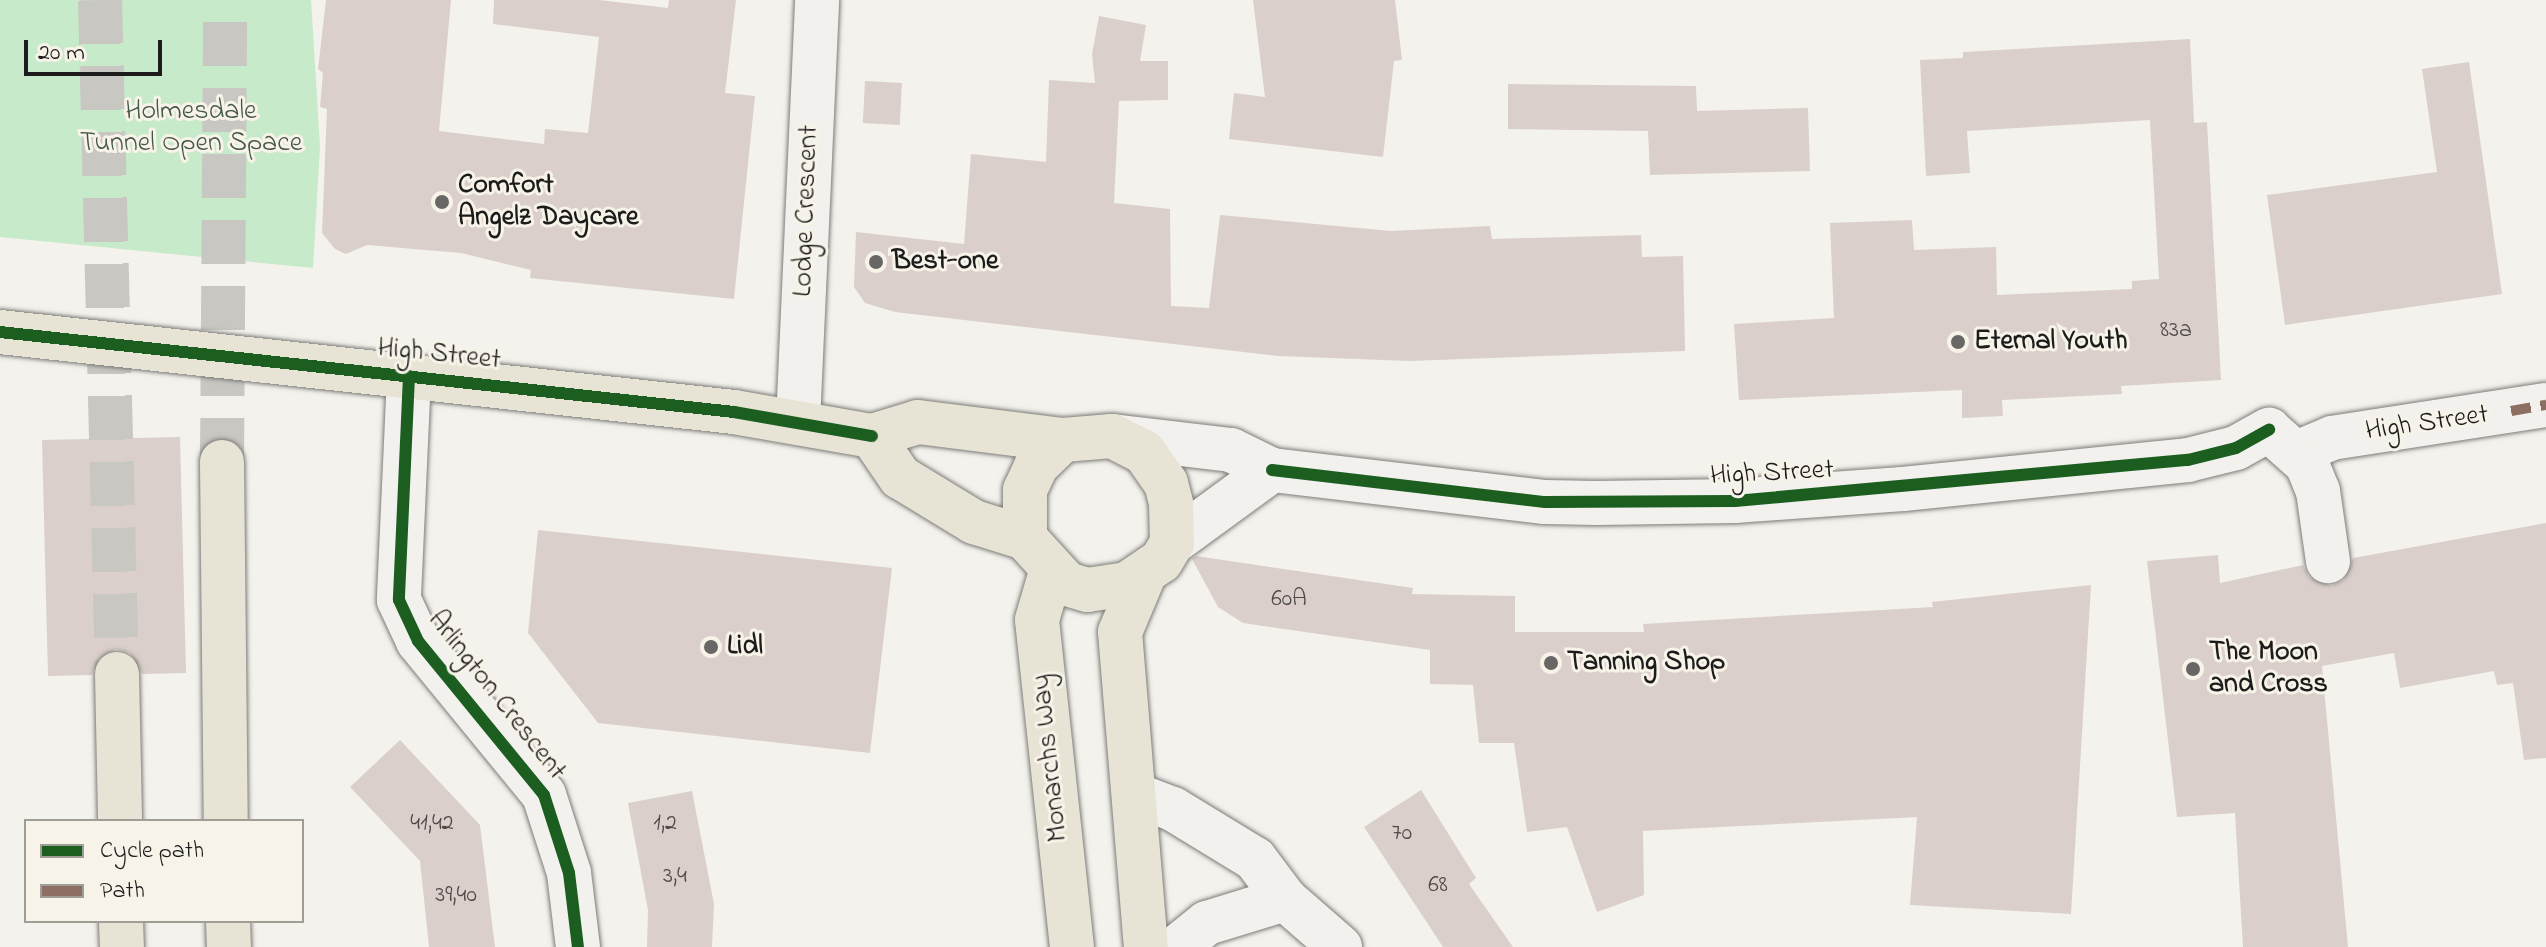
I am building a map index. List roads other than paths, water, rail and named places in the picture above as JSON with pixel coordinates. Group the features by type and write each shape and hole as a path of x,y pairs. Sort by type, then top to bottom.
{"main road":[{"name":"High Street","path":"0,332 798,422 872,436 918,422 1063,440"},
{"path":"872,436 900,477 974,522 1025,538 1051,572 1087,590 1127,584 1158,559"},
{"path":"1025,538 1025,490 1036,466 1063,440 1112,436 1144,452 1166,483 1158,559 1120,632 1136,795 1146,947"},
{"path":"222,462 226,819"},
{"name":"Monarchs Way","path":"1051,572 1037,620 1072,947"},
{"path":"117,674 120,819"},
{"path":"121,923 122,947"},
{"path":"228,923 229,947"}],"street":[{"name":"Lodge Crescent","path":"798,422 817,0"},
{"name":"Arlington Crescent","path":"409,376 399,600 418,641 544,795 569,873 578,947"},
{"name":"High Street","path":"1112,436 1231,450 1272,470 1545,502 1723,502 2188,460 2236,448 2269,430 2299,452 2332,438 2528,408"},
{"path":"2299,452 2318,491 2328,561"},
{"path":"1158,559 1272,470"},
{"path":"1136,795 1173,809 1255,859 1285,899 1340,947"},
{"path":"1177,947 1207,923 1285,899"}],"tunnel":[{"path":"100,0 117,674"},
{"path":"222,462 225,0"}],"place":[{"name":"Comfort Angelz Daycare","path":"442,202"},
{"name":"Best-one","path":"876,262"},
{"name":"Eternal Youth","path":"1958,342"},
{"name":"Lidl","path":"711,647"},
{"name":"Tanning Shop","path":"1551,663"},
{"name":"The Moon and Cross","path":"2193,669"}],"park label":[{"name":"Holmesdale Tunnel Open Space","path":"191,128"}]}
